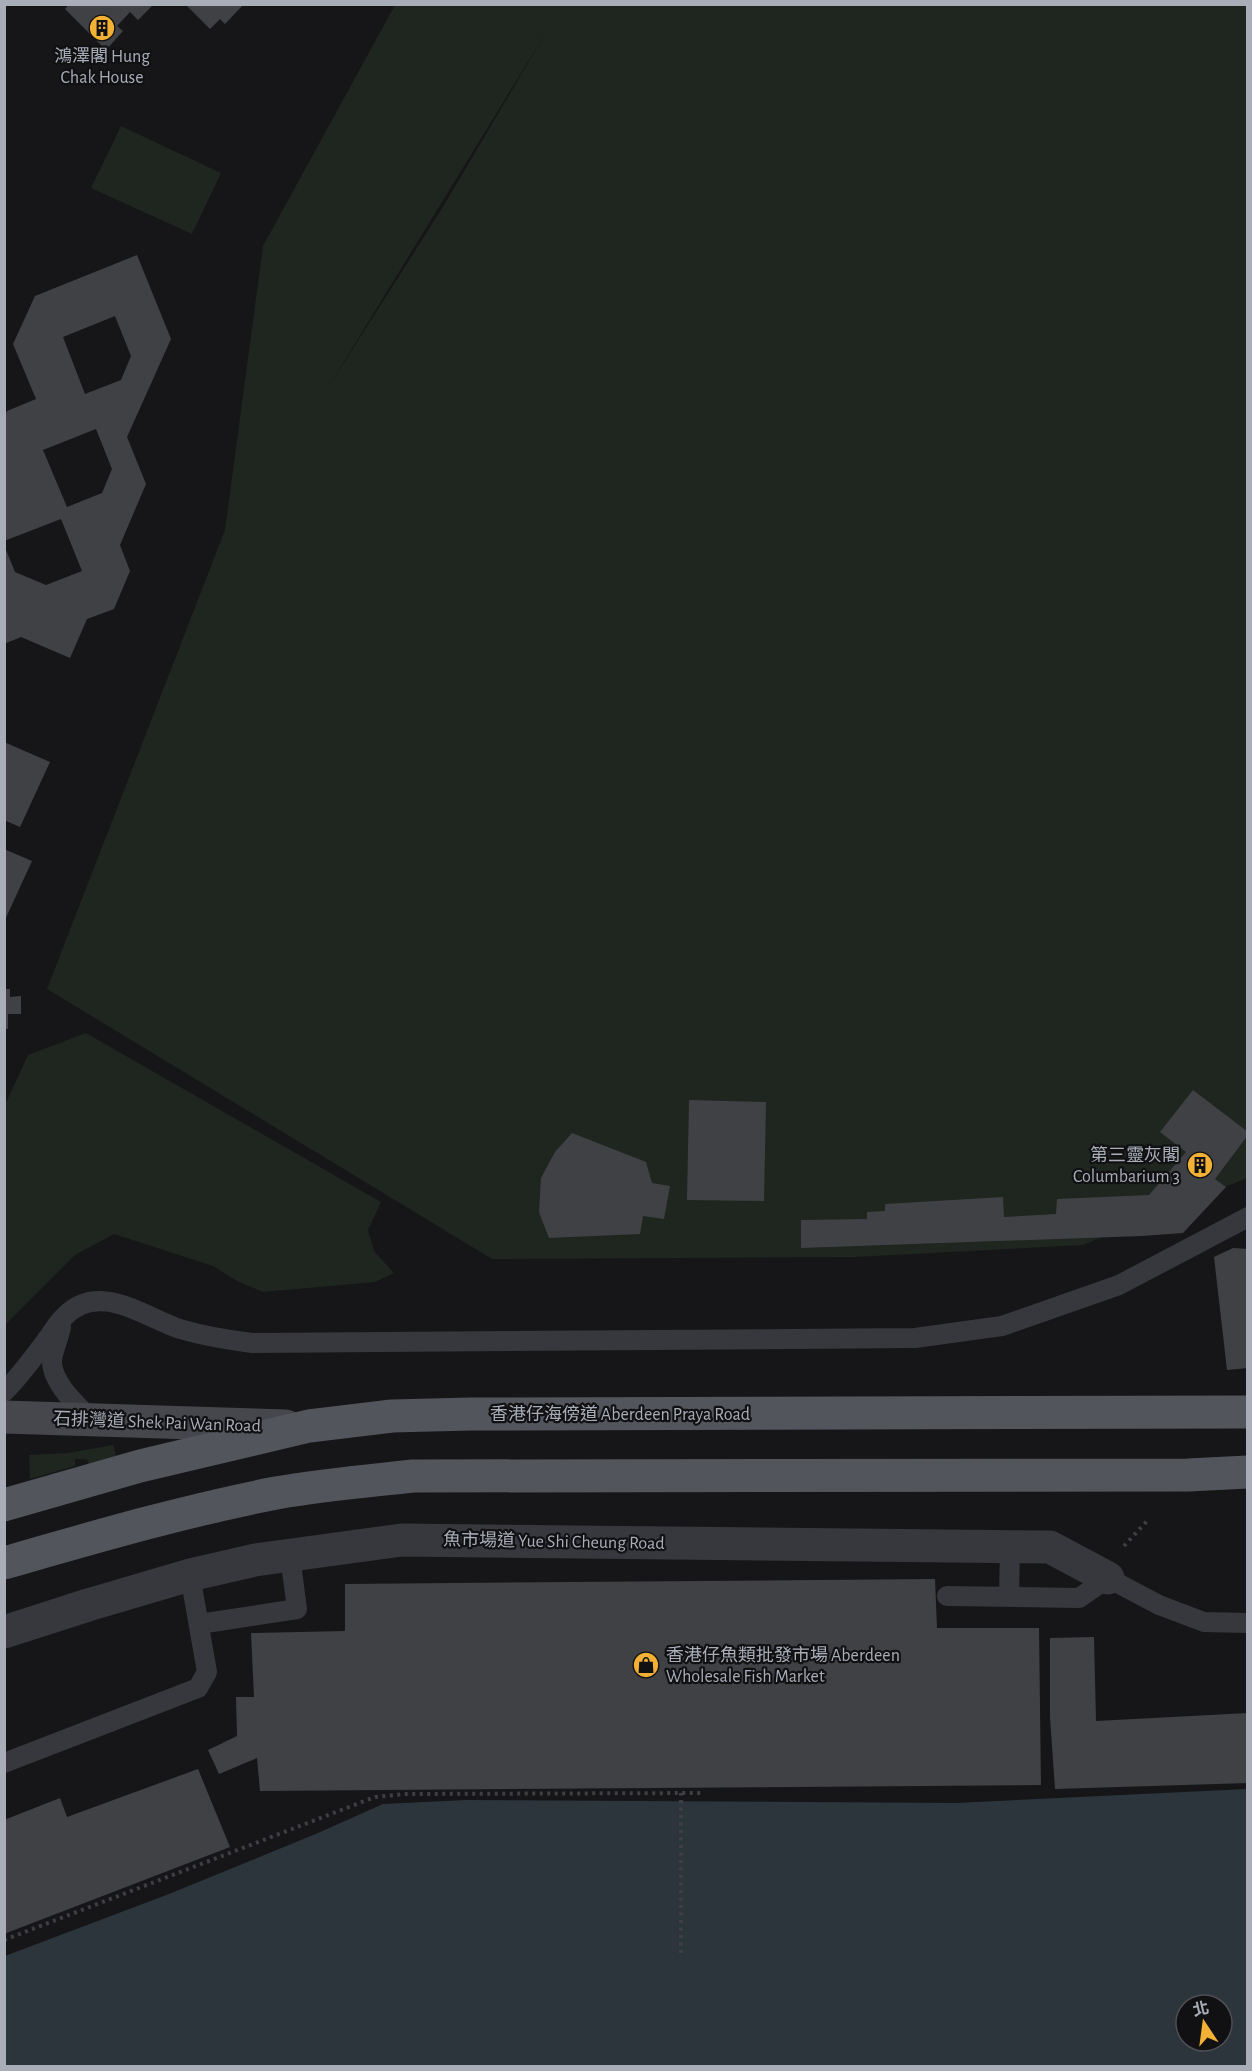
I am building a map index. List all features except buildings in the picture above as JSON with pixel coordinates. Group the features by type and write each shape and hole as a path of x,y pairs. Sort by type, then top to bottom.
{"main road":[{"name":"香港仔海傍道 Aberdeen Praya Road","path":"4,1506 140,1466 309,1426 392,1416 1248,1412"},
{"name":"石排灣道 Shek Pai Wan Road","path":"4,1417 309,1426"},
{"path":"4,1563 176,1515 275,1493 413,1476 1176,1475 1248,1472"}],"street":[{"name":"魚市場道 Yue Shi Cheung Road","path":"4,1632 190,1575 255,1560 402,1540 1050,1547 1108,1578"}],"lane":[{"path":"4,1392 20,1376 70,1312 88,1303 117,1302 181,1329 207,1336 252,1343 915,1338 1002,1326 1119,1285 1248,1217"},
{"path":"70,1312 52,1361 56,1374 69,1396 92,1420"},
{"path":"1009,1597 1010,1546"},
{"path":"199,1624 297,1609 290,1556"},
{"path":"4,1764 198,1688 207,1672 190,1575"},
{"path":"947,1596 1079,1598 1108,1578 1159,1605 1204,1622 1248,1623"}],"path":[{"path":"1122,1548 1148,1520"},
{"path":"681,1792 681,1953"},
{"path":"4,1940 375,1797 404,1794 702,1793"}],"shaded area":[{"path":"395,5 1247,5 1247,1178 1083,1245 855,1257 492,1259 47,989 225,530 263,246","holes":["547,31 441,210 329,386"]},
{"path":"121,126 221,173 192,234 91,188"},
{"path":"86,1033 381,1202 368,1230 374,1251 394,1273 375,1282 263,1292 237,1281 213,1266 114,1234 75,1255 5,1325 5,1105 28,1055"},
{"path":"113,1445 117,1459 89,1466 87,1459 75,1459 75,1466 30,1479 29,1455 68,1453"},
{"path":"1247,1789 1247,2066 5,2066 5,1956 169,1894 383,1804 467,1800 956,1803"}],"place":[{"name":"鴻澤閣 Hung Chak House","path":"102,28"},
{"name":"第三靈灰閣 Columbarium 3","path":"1200,1165"},
{"name":"香港仔魚類批發市場 Aberdeen Wholesale Fish Market","path":"646,1665"}]}
